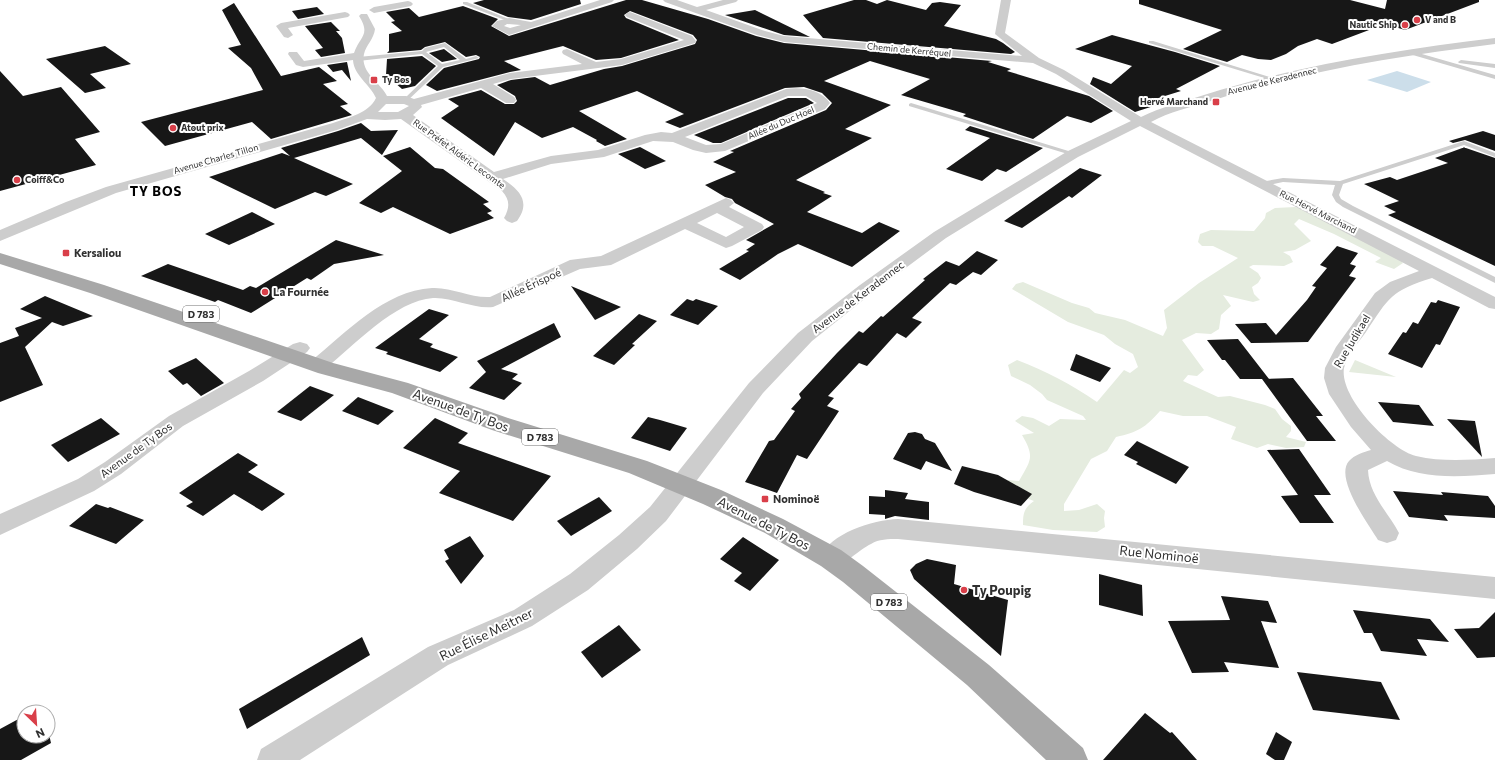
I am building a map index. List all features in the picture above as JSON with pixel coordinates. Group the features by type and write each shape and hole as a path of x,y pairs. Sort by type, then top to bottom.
{"main road":[{"name":"Avenue de Ty Bos","path":"0,243 129,289 323,362 358,378 400,388 500,424 638,467 681,484 774,526 831,558 883,598 960,660 1071,760"},
{"name":"Avenue de Ty Bos","path":"0,258 295,352"}],"street":[{"path":"531,25 512,21 497,26 509,32 531,25 609,0"},
{"name":"Chemin de Kerréquel","path":"668,0 761,33 784,39 1035,60 1060,72 1140,121"},
{"path":"697,10 733,0"},
{"path":"1006,0 1000,34 1035,60"},
{"path":"345,15 348,11 355,9 364,8 374,10 408,4"},
{"path":"288,35 281,26 345,15 351,17 364,16 372,14 374,10"},
{"path":"366,115 392,116 408,106 482,83 524,74 596,66 631,60 691,41 688,38 630,15"},
{"path":"364,16 370,25 371,30 358,58 362,75 378,90 382,100 408,106"},
{"name":"Avenue de Keradennec","path":"681,484 756,388 786,356 828,317 940,235 1073,154 1140,121 1177,107 1273,79 1408,52 1495,41"},
{"path":"567,52 596,66"},
{"path":"294,54 300,63 303,64 358,58"},
{"path":"482,83 510,100"},
{"name":"Allée du Duc Hoel","path":"494,178 543,162 599,154 645,139 662,136 701,149 714,151 821,106 824,103 820,98 807,93 798,91 786,93 671,138"},
{"name":"Avenue Charles Tillon","path":"0,236 71,205 111,190 332,127 366,115 382,100"},
{"name":"Rue Préfet Aldéric Lecomte","path":"408,106 507,188 517,200 517,207 512,218"},
{"name":"Rue Hervé Marchand","path":"1140,121 1495,304"},
{"name":"Allée Érispoé","path":"323,362 380,316 406,299 434,293 455,296 482,303 493,302 576,264 605,261 722,206 756,227 726,243 686,223"},
{"name":"Rue Judikael","path":"1433,272 1398,284 1382,296 1361,324 1335,366 1333,374 1336,386 1360,424 1388,452 1403,459 1423,464 1458,468 1495,466"},
{"name":"Avenue de Ty Bos","path":"0,525 86,485 113,468 176,421 230,392 295,352"},
{"path":"1387,533 1358,486 1356,476 1357,466 1367,460 1388,452"},
{"name":"Rue Élise Meitner","path":"272,760 438,656 523,618 579,582 628,542 658,514 681,484"},
{"name":"Rue Nominoë","path":"831,558 857,538 879,530 898,529 1495,588"}],"lane":[{"path":"465,3 512,21"},
{"path":"1151,42 1273,79"},
{"path":"358,58 423,52 427,49 446,45 464,60"},
{"path":"423,52 441,66"},
{"path":"1408,52 1495,77"},
{"path":"408,106 441,66 476,58"},
{"path":"1439,61 1495,66"},
{"path":"911,105 1073,154"},
{"path":"1264,184 1283,180 1340,183 1464,143 1495,155"},
{"path":"1340,183 1334,191 1334,195 1340,202 1495,280"}],"shaded area":[{"path":"1295,207 1309,211 1397,256 1403,263 1394,269 1375,262 1381,258 1334,234 1299,219 1294,224 1311,241 1295,250 1283,252 1290,256 1293,262 1284,266 1253,265 1249,267 1258,273 1261,278 1258,283 1252,287 1254,294 1260,300 1253,302 1223,295 1231,306 1221,315 1219,329 1211,334 1196,333 1182,340 1204,370 1197,376 1188,375 1183,381 1218,397 1230,396 1275,409 1282,419 1291,426 1291,431 1286,437 1306,442 1304,447 1286,448 1268,444 1257,448 1231,439 1236,427 1207,416 1183,416 1160,411 1150,422 1136,431 1116,437 1107,451 1091,459 1064,504 1064,511 1079,510 1097,504 1105,511 1105,527 1097,532 1053,530 1023,525 1025,511 1034,501 1001,488 1008,480 1019,481 1029,463 1029,449 1022,435 1034,433 1015,421 1022,416 1033,418 1049,426 1060,419 1086,420 1083,416 1047,400 1030,385 1011,376 1008,365 1017,360 1028,364 1078,389 1097,402 1124,370 1130,373 1138,367 1133,354 1115,344 1104,335 1068,322 1012,289 1016,284 1023,282 1072,303 1089,308 1095,313 1125,320 1163,336 1167,328 1164,310 1199,283 1238,258 1213,246 1202,246 1198,242 1200,234 1211,230 1254,231 1265,218 1266,213 1275,208"},
{"path":"1355,360 1396,377 1349,372"}],"water":[{"path":"1397,71 1431,82 1407,92 1367,80"}],"building":[{"path":"484,0 580,0 581,4 531,20 508,17 473,3"},
{"path":"626,0 642,0 708,19 756,36 784,43 992,61 988,62 1011,69 1007,71 1089,96 1113,111 1091,123 1067,116 1033,139 963,116 966,114 901,95 930,79 870,61 824,81 891,105 845,129 872,138 796,180 832,196 807,212 862,233 879,222 900,231 852,267 798,244 778,254 740,280 719,269 749,251 746,250 755,244 746,240 774,224 705,185 736,172 713,162 734,152 730,151 826,110 832,103 822,93 804,87 785,88 680,128 665,122 684,114 637,91 579,111 627,139 605,146 573,127 542,138 515,122 494,156 441,118 459,106 448,99 481,90 505,104 514,104 517,101 515,96 497,85 511,80 535,77 550,85 604,69 622,66 695,44 697,40 693,35 630,11 624,15 626,18 679,40 621,58 596,60 563,46 504,61 521,70 437,91 426,85 444,68 479,59 480,57 476,55 466,57 445,42 425,47 421,50 387,53 389,51 389,34 402,31 391,22 395,21 386,12 409,8 419,17 463,6 498,19 491,26 509,36"},
{"path":"854,0 866,0 877,4 887,0 926,10 932,3 940,2 961,5 944,26 996,39 1015,52 1011,54 823,38 803,15"},
{"path":"1139,0 1350,0 1385,9 1387,0 1479,0 1479,2 1405,30 1385,24 1332,44 1317,39 1298,46 1286,54 1271,60 1258,59 1242,55 1227,62 1183,49 1222,30 1139,4"},
{"path":"234,3 281,76 319,67 337,81 323,84 348,104 340,106 352,115 271,139 252,122 165,146 141,122 263,90 251,68 228,48 241,45 222,10"},
{"path":"317,7 324,14 298,19 292,11"},
{"path":"755,10 810,37 784,35 725,15"},
{"path":"331,22 340,31 336,31 342,38 345,53 321,57 315,50 323,48 305,26"},
{"path":"1112,35 1220,66 1176,89 1181,91 1152,100 1160,104 1135,112 1090,84 1093,77 1111,84 1132,66 1075,49"},
{"path":"105,46 131,64 90,74 106,88 85,93 46,59"},
{"path":"444,49 457,59 442,62 429,53"},
{"path":"422,56 436,66 415,86 402,89 386,75 387,59"},
{"path":"347,62 351,81 342,70 333,72 327,65"},
{"path":"0,71 23,96 61,87 100,132 75,139 96,165 0,191"},
{"path":"788,98 806,98 814,103 721,143 713,143 694,135"},
{"path":"361,123 371,131 398,130 382,155 361,138 294,158 353,184 326,196 315,192 275,209 209,177 282,153 290,156 281,148"},
{"path":"970,126 1043,148 1006,172 997,169 982,181 946,169 990,138 965,130"},
{"path":"1483,131 1495,135 1495,151 1465,140 1453,143 1449,141"},
{"path":"410,147 435,168 443,169 489,202 483,204 492,211 487,213 494,218 450,234 393,207 381,213 359,203 402,171 383,156"},
{"path":"640,147 666,161 645,169 618,154"},
{"path":"1464,147 1495,158 1495,266 1388,215 1396,212 1384,206 1399,201 1364,184 1390,177 1397,180 1448,163 1435,158"},
{"path":"1080,168 1102,175 1072,198 1069,196 1022,228 1004,221"},
{"path":"252,212 275,224 229,245 205,234"},
{"path":"336,240 384,255 334,264 311,280 307,278 251,313 218,300 215,302 141,276 168,264 243,290 250,286 256,288"},
{"path":"1337,246 1358,253 1350,264 1356,266 1349,276 1356,278 1308,342 1251,343 1235,324 1266,323 1276,335 1307,300 1316,287 1312,286 1327,268 1320,265"},
{"path":"977,251 998,260 981,275 973,272 956,285 950,283 912,318 922,322 906,338 897,333 867,366 859,363 828,396 834,398 827,406 839,411 807,459 797,455 777,493 745,482 769,441 774,440 795,411 791,409 801,398 799,394 859,331 863,333 881,316 883,317 925,280 923,279 946,261 959,266"},
{"path":"571,286 621,307 595,320"},
{"path":"45,296 93,316 63,326 52,322 25,347 43,385 0,402 0,343 19,336 15,328 42,318 20,309"},
{"path":"687,299 693,301 696,299 718,306 698,325 670,315"},
{"path":"1438,300 1460,307 1440,345 1436,344 1422,368 1388,354 1403,332 1406,333 1413,322 1418,324 1431,302 1436,303"},
{"path":"429,309 449,315 419,339 433,344 430,347 458,357 440,372 386,354 388,352 375,348"},
{"path":"639,314 657,321 632,344 635,345 614,365 593,356"},
{"path":"554,323 561,337 501,369 518,374 512,379 522,383 504,400 469,388 486,372 477,361"},
{"path":"1238,339 1269,379 1240,379 1225,360 1222,360 1207,340"},
{"path":"1076,354 1111,368 1100,382 1070,370"},
{"path":"196,358 224,383 201,396 187,383 183,385 168,371"},
{"path":"1293,378 1323,416 1316,416 1336,441 1307,441 1262,379"},
{"path":"310,386 334,395 301,421 277,412"},
{"path":"358,397 394,411 378,425 342,411"},
{"path":"1378,402 1419,405 1434,426 1393,422"},
{"path":"648,417 687,428 670,451 631,438"},
{"path":"101,418 120,434 68,462 51,445"},
{"path":"435,418 468,433 458,443 551,476 513,521 439,493 460,471 403,448"},
{"path":"1447,419 1475,421 1482,457"},
{"path":"915,432 922,434 925,439 935,443 952,471 926,461 921,470 893,459 908,433"},
{"path":"1137,441 1189,467 1176,484 1136,464 1138,462 1124,455"},
{"path":"1299,449 1331,495 1314,495 1334,523 1300,523 1281,496 1298,495 1267,450"},
{"path":"238,453 258,465 248,472 285,494 262,511 234,494 203,516 186,506 193,502 179,493"},
{"path":"962,466 998,475 1032,494 1021,506 974,492 954,484"},
{"path":"885,490 908,493 905,499 929,502 929,520 895,516 885,519 885,515 869,514 869,496 885,497"},
{"path":"1393,491 1443,495 1441,492 1488,496 1495,506 1495,518 1444,515 1448,521 1409,517"},
{"path":"599,497 612,511 571,536 557,521"},
{"path":"96,504 108,508 110,507 144,520 116,544 69,526"},
{"path":"470,536 484,556 461,584 445,561 449,559 444,550"},
{"path":"743,537 779,560 750,591 734,581 742,573 720,559"},
{"path":"927,559 956,565 954,584 1008,600 1001,656 914,579 910,570 916,564"},
{"path":"1099,574 1142,585 1143,616 1099,605"},
{"path":"1221,596 1268,601 1277,623 1261,621 1279,668 1224,662 1229,672 1192,673 1168,621 1230,620"},
{"path":"1353,610 1430,619 1449,642 1417,639 1427,656 1381,651 1372,633 1364,633"},
{"path":"1495,612 1495,657 1477,658 1454,629 1479,628"},
{"path":"619,625 641,650 602,678 581,652"},
{"path":"362,637 370,655 247,729 239,709"},
{"path":"1297,672 1381,682 1400,720 1313,710"},
{"path":"1145,713 1170,733 1172,732 1197,760 1103,760"},
{"path":"16,720 16,744 49,744 21,760 0,760 0,729"},
{"path":"1276,732 1292,742 1284,760 1275,760 1266,754"}],"place":[{"name":"V and B","path":"1417,20"},
{"name":"Nautic Ship","path":"1405,25"},
{"name":"Ty Bos","path":"374,80"},
{"name":"Hervé Marchand","path":"1216,102"},
{"name":"Atout prix","path":"173,128"},
{"name":"Coiff&Co","path":"17,180"},
{"name":"Kersaliou","path":"66,253"},
{"name":"La Fournée","path":"265,292"},
{"name":"Nominoë","path":"765,499"},
{"name":"Ty Poupig","path":"964,590"}],"district":[{"name":"TY BOS","path":"156,191"}]}
